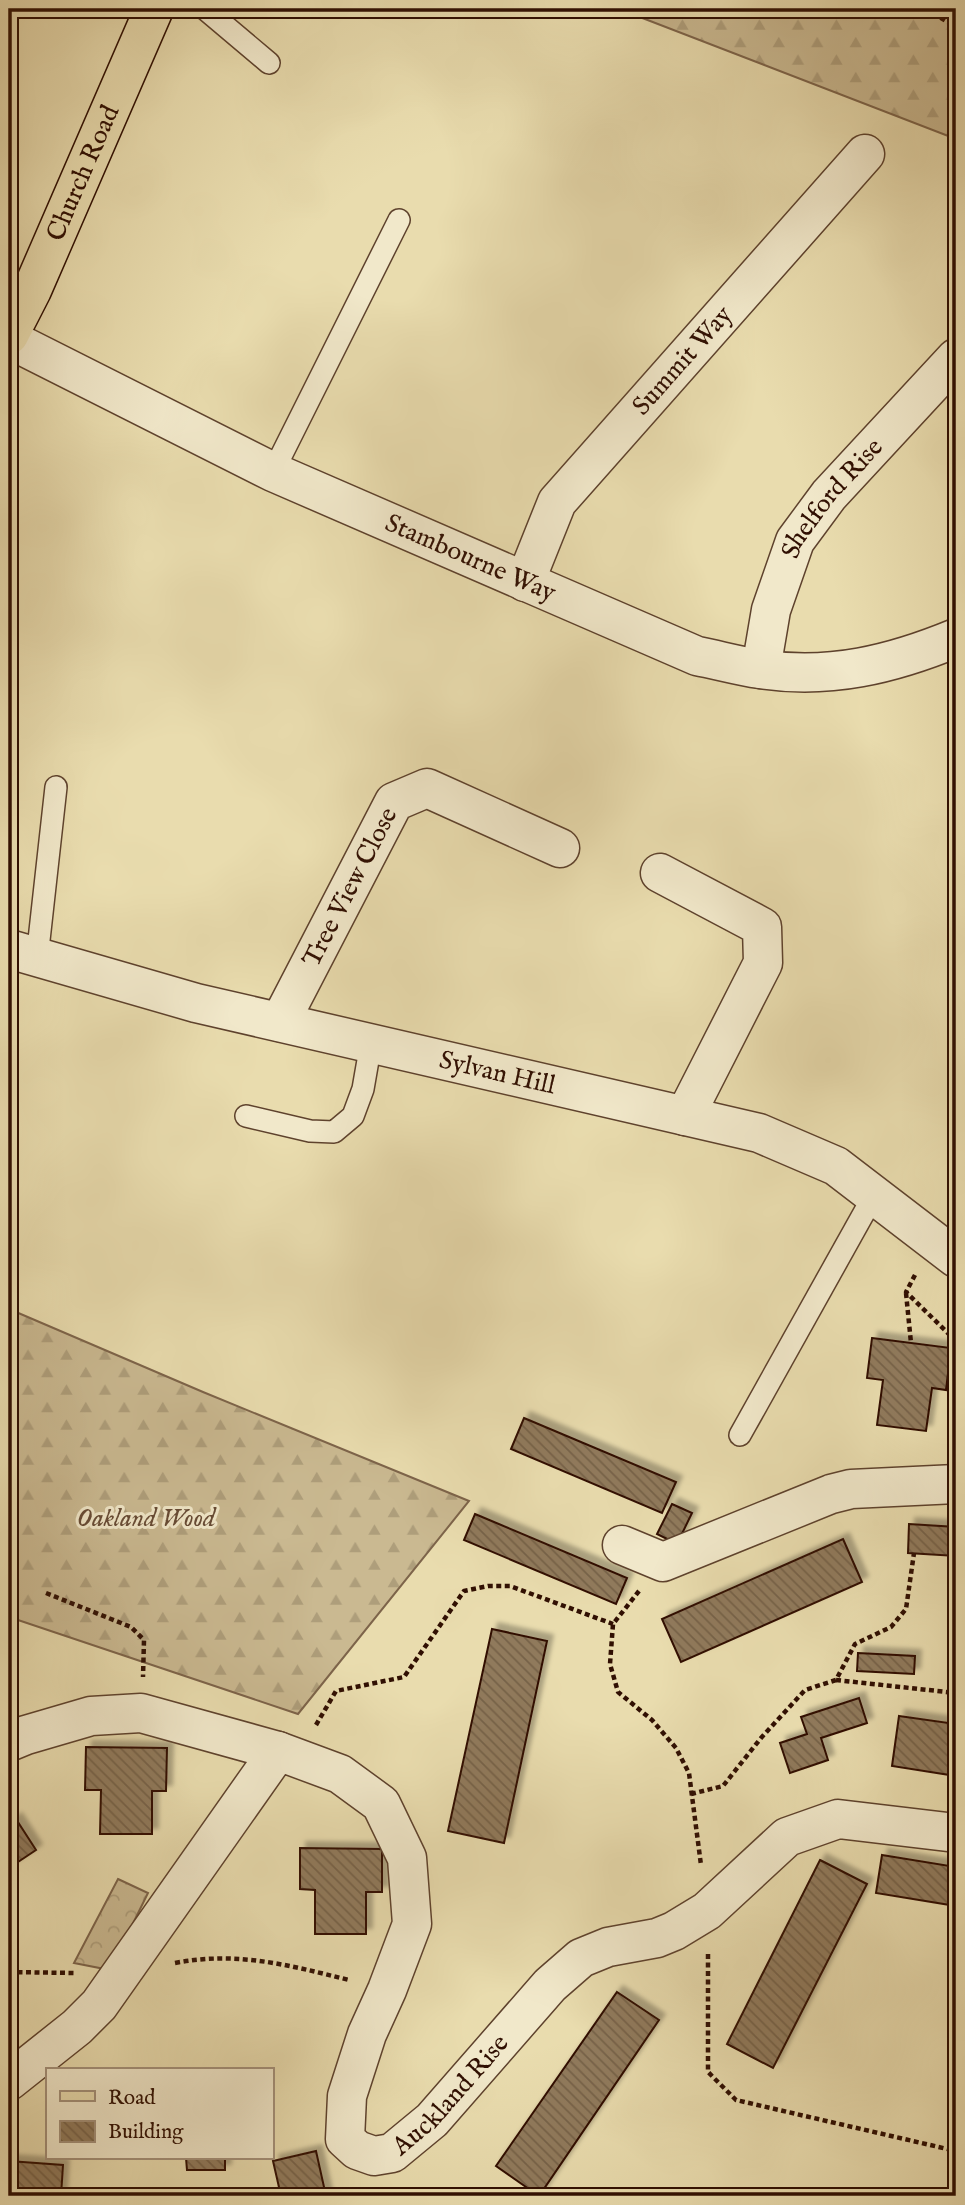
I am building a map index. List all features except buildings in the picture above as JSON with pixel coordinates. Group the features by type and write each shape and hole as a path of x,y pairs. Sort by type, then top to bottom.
{"main road":[{"name":"Church Road","path":"9,337 154,9"}],"street":[{"name":"Summit Way","path":"525,582 557,502 865,155"},
{"name":"Stambourne Way","path":"9,337 273,472 696,656 761,669 812,673 867,668 956,638"},
{"name":"Shelford Rise","path":"761,669 771,610 795,541 829,495 956,358"},
{"name":"Tree View Close","path":"280,1022 394,802 427,788 560,848"},
{"path":"660,873 762,927 763,963 684,1116"},
{"name":"Sylvan Hill","path":"23,953 196,1003 759,1133 836,1166 944,1250"},
{"path":"622,1545 663,1562 831,1494 851,1489 956,1484"},
{"name":"Auckland Rise","path":"9,1742 91,1716 141,1713 288,1755 340,1774 381,1804 407,1858 412,1924 367,2034 347,2096 345,2138 357,2150 374,2156 392,2153 432,2120 550,1985 581,1958 608,1947 657,1938 674,1931 707,1910 788,1837 838,1819 956,1833"},
{"path":"9,2081 77,2027 100,2005 288,1755"}],"lane":[{"path":"205,9 269,62"},
{"path":"273,472 399,220"},
{"path":"23,953 56,787"},
{"path":"246,1116 310,1131 334,1132 353,1116 363,1089 371,1043"},
{"path":"740,1435 874,1195"}],"path":[{"path":"671,9 693,17 702,9"},
{"path":"926,9 951,24 956,23"},
{"path":"911,1343 906,1292 944,1250"},
{"path":"906,1292 956,1341"},
{"path":"836,1680 855,1644 891,1627 905,1609 914,1553"},
{"path":"288,1755 337,1691 404,1677 464,1591 488,1586 510,1586 613,1624"},
{"path":"46,1593 131,1627 144,1640 141,1713"},
{"path":"691,1794 723,1786 804,1690 836,1680 956,1693"},
{"path":"9,1972 63,1972 119,1979 178,1962 235,1958 279,1962 387,1990"}],"green space":[{"path":"619,9 956,9 956,139"},
{"name":"Oakland Wood","path":"9,1309 469,1501 298,1714 9,1617"},
{"path":"118,1879 148,1893 110,1970 74,1963"}]}
